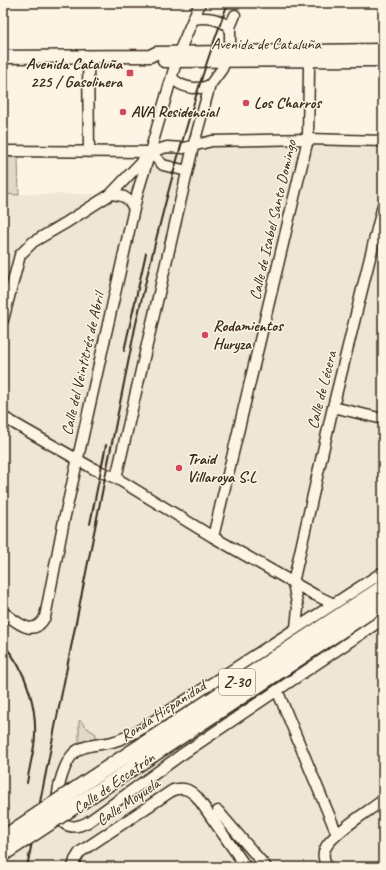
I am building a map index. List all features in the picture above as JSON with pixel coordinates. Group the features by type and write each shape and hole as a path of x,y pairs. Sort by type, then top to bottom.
{"highway":[{"name":"Ronda Hispanidad","path":"3,838 383,587"},
{"name":"Ronda Hispanidad","path":"3,854 383,603"}],"main road":[{"name":"Avenida de Cataluña","path":"3,57 150,56 156,61 178,56 304,55 383,50"},
{"name":"Avenida de Cataluña","path":"304,55 383,60"}],"street":[{"name":"Calle del Veintitrés de Abril","path":"3,612 26,627 35,628 43,622 47,612 77,459 138,190 178,56 200,3"},
{"path":"116,478 193,147 210,85 222,69 230,47 230,27 235,15"},
{"path":"194,19 208,18 219,20 230,27"},
{"name":"Calle de Isabel Santo Domingo","path":"212,537 308,139 304,55"},
{"path":"88,56 89,152"},
{"path":"172,78 178,83 189,87 202,89 210,85"},
{"path":"3,151 150,152 167,147 193,147 212,141 308,139 383,141"},
{"path":"150,152 163,165 187,171"},
{"path":"3,320 20,254 33,242 111,194 150,152"},
{"path":"111,194 122,195 130,201 134,207"},
{"name":"Calle de Lécera","path":"292,583 333,407 383,205"},
{"path":"333,407 383,419"},
{"path":"3,417 77,459 116,478 212,537 292,583 334,604"},
{"name":"Calle de Escatrón","path":"383,572 143,728 122,739 88,746 76,752 68,761 62,774 57,808 59,817 64,823 72,827 80,827 181,755 383,619"},
{"path":"292,583 298,608 296,628"},
{"path":"277,690 337,834"},
{"name":"Calle Moyuela","path":"73,867 80,852 173,790 179,788 191,791 197,797 246,867"},
{"path":"327,867 323,857 328,843 337,834 383,800"},
{"path":"218,811 260,865"}],"shaded area":[{"path":"308,139 383,141 383,202 377,231 383,231 383,867 3,867 3,194 111,194 150,152 193,147"},
{"path":"3,157 18,157 19,195 3,194"},
{"path":"80,720 87,728 96,734 95,742 79,745"}],"railway":[{"path":"27,867 135,328 176,164 200,83 228,3"},
{"path":"124,351 146,253"},
{"path":"90,524 106,445"},
{"path":"3,644 19,666 25,678 33,705 35,733 27,783"}],"place":[{"name":"Avenida Cataluña 225 / Gasolinera","path":"130,73"},
{"name":"Los Charros","path":"246,103"},
{"name":"AVA Residencial","path":"123,112"},
{"name":"Rodamientos Huryza","path":"205,335"},
{"name":"Traid Villaroya S.L","path":"179,468"}]}
